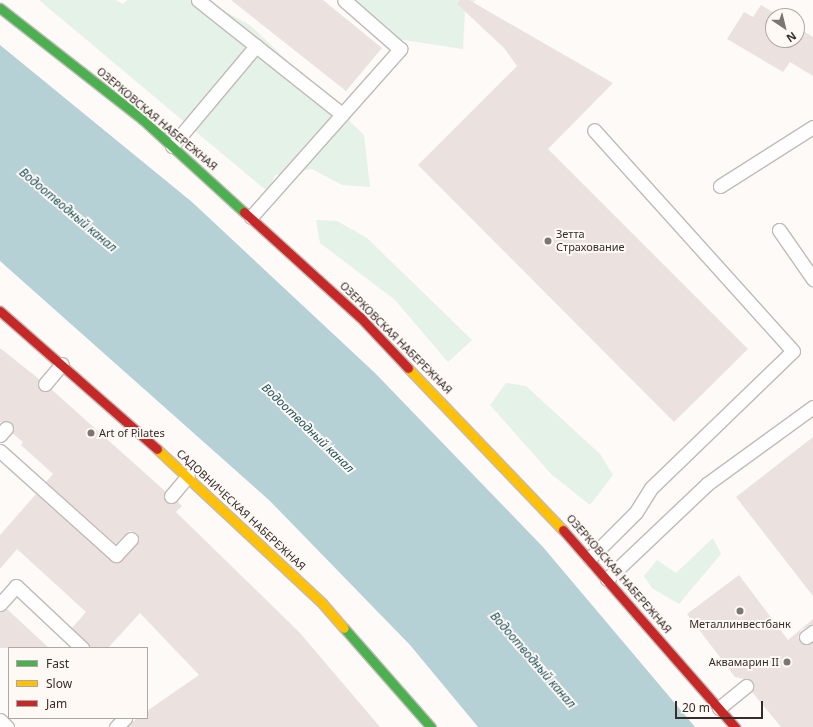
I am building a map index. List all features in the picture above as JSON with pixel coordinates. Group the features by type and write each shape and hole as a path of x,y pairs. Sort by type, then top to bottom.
{"street":[{"name":"ОЗЕРКОВСКАЯ НАБЕРЕЖНАЯ","path":"0,8 172,146 251,216 437,394 590,558 735,727"},
{"name":"САДОВНИЧЕСКАЯ НАБЕРЕЖНАЯ","path":"0,311 188,476 322,603 431,727"}],"lane":[{"path":"198,0 342,114"},
{"path":"251,216 400,49 344,0"},
{"path":"172,146 256,46"},
{"path":"720,186 813,127"},
{"path":"590,558 636,512 651,488 793,351 594,130"},
{"path":"779,230 813,279"},
{"path":"45,384 62,364"},
{"path":"607,579 707,484 813,406"},
{"path":"0,451 116,555 131,539"},
{"path":"171,496 188,476"},
{"path":"0,604 16,586 81,647"},
{"path":"719,708 746,686"},
{"path":"116,727 124,719"}],"shaded area":[{"path":"39,0 116,0 123,4 127,0 204,0 250,25 364,135 370,187 342,185 312,169 275,175 268,192"},
{"path":"355,0 476,0 465,10 463,49 397,39"},
{"path":"316,220 337,221 367,238 472,340 448,362 395,300 320,243"},
{"path":"506,383 526,386 600,454 613,475 590,505 551,474 490,405"},
{"path":"713,538 721,554 679,604 652,588 644,576 657,560 676,573"}],"water":[{"name":"Водоотводный канал","path":"0,45 192,202 375,373 543,547 695,727 478,727 410,645 270,501 0,261"}],"building":[{"path":"231,0 323,0 382,48 346,91"},
{"path":"460,0 469,0 613,83 548,149 748,349 674,422 418,165 517,66 504,48 457,4"},
{"path":"761,5 766,8 765,48 805,48 805,32 813,37 813,76 790,62 783,72 727,39 744,12 753,17"},
{"path":"0,348 39,379 40,390 51,389 165,491 166,502 177,501 182,506 176,512 300,633 380,727 127,727 136,719 148,719 148,710 199,675 140,613 109,647 89,647 72,628 86,612 17,549 0,569 0,535 36,494 114,563 122,560 139,540 137,533 129,531 116,544 46,482 53,474 21,445 23,442 12,433 11,422 0,422"},
{"path":"813,437 813,596 736,497"},
{"path":"739,575 788,640 813,619 813,624 801,630 798,637 803,644 813,642 813,727 781,727 752,692 752,681 735,677 687,614"},
{"path":"7,609 48,647 0,648 0,612"}],"traffic: fast":[{"path":"0,8 142,119 244,212"},
{"path":"344,628 431,727"}],"traffic: slow":[{"path":"408,368 563,530"},
{"path":"157,449 322,603 344,628"}],"traffic: jam":[{"path":"244,212 360,317 408,368"},
{"path":"0,311 157,449"},
{"path":"563,530 735,727"}],"place":[{"name":"Зетта Страхование","path":"548,241"},
{"name":"Art of Pilates","path":"91,433"},
{"name":"Металлинвестбанк","path":"740,611"},
{"name":"Аквамарин II","path":"787,662"}]}
